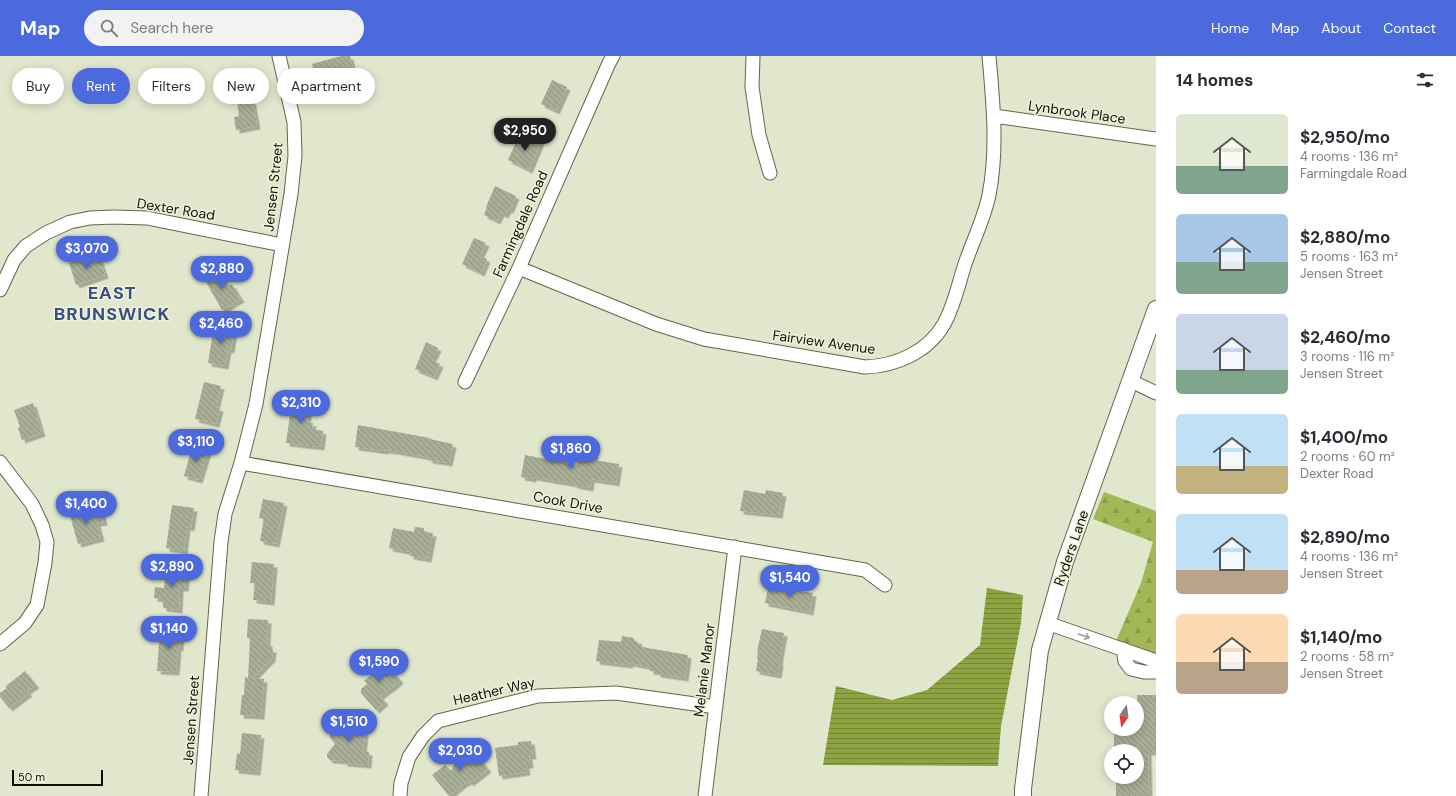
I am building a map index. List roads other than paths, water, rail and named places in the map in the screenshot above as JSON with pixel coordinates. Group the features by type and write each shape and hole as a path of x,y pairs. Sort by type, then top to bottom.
{"main road":[{"name":"Ryders Lane","path":"1023,796 1040,650 1047,623 1065,562 1156,309"}],"street":[{"name":"Jensen Street","path":"201,796 221,542 225,514 241,463 256,404 291,194 294,156 294,122 289,94 279,56"},
{"name":"Farmingdale Road","path":"465,382 519,268 609,62 613,56"},
{"path":"753,56 752,86 759,135 770,173"},
{"name":"Fairview Avenue","path":"519,268 656,324 704,339 865,367 892,364 907,358 924,347 936,336 950,312 965,265 982,221 989,195 993,168 994,116 989,56"},
{"name":"Lynbrook Place","path":"994,116 1156,139"},
{"name":"Dexter Road","path":"0,290 14,260 26,246 70,222 90,218 147,218 282,245"},
{"path":"1130,381 1156,393"},
{"path":"0,462 32,504 42,526 47,542 45,563 37,605 25,623 0,644"},
{"name":"Cook Drive","path":"241,463 865,570 886,585"},
{"name":"Melanie Manor","path":"705,796 735,547"},
{"path":"1047,623 1156,661"},
{"path":"1123,649 1125,661 1131,670 1156,672"},
{"name":"Heather Way","path":"400,796 401,783 409,757 423,736 438,721 538,696 616,693 716,707"}],"district":[{"name":"EAST BRUNSWICK","path":"112,303"}]}
